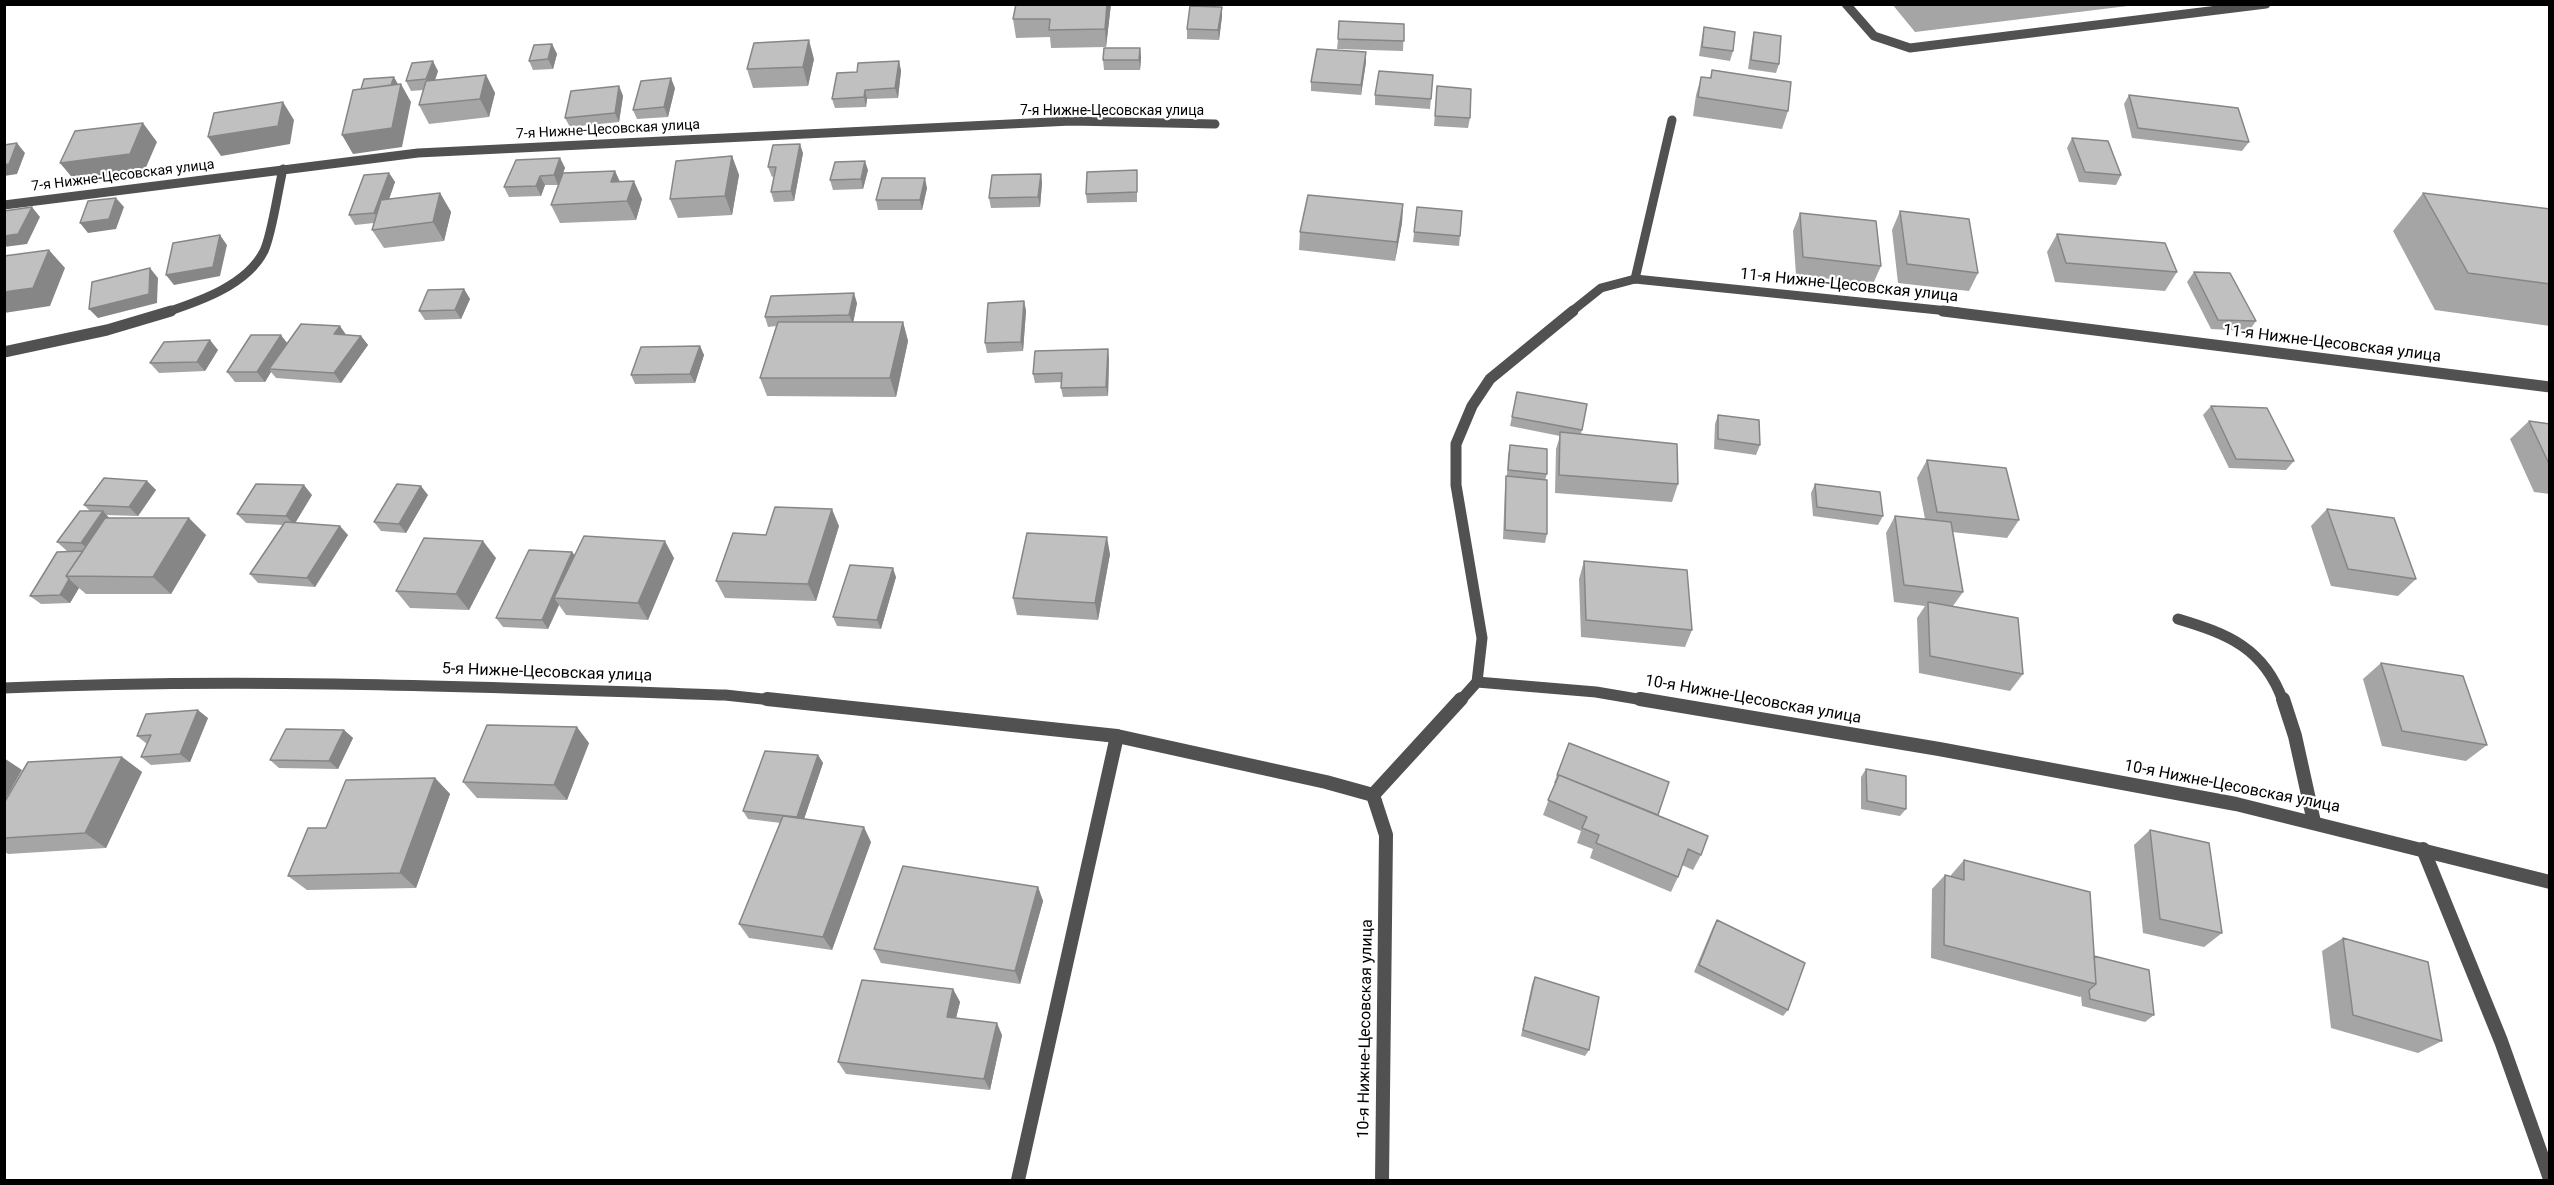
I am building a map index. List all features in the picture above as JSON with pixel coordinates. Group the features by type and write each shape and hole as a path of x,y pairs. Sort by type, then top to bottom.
{"street":[{"path":"1846,4 1874,36 1910,48 2266,4"},
{"path":"1635,279 1672,120"},
{"name":"7-я Нижне-Цесовская улица","path":"4,205 418,153 1071,121 1215,124"},
{"path":"4,352 158,315 209,296 238,280 258,263 264,251 283,169"},
{"name":"11-я Нижне-Цесовская улица","path":"1477,682 1482,638 1456,485 1456,444 1472,406 1490,379 1601,288 1635,279 2024,319 2550,387"},
{"path":"2178,619 2218,632 2243,645 2261,660 2283,699 2314,822"},
{"name":"5-я Нижне-Цесовская улица","path":"4,688 111,682 369,683 725,695 1117,736 1326,782 1373,795"},
{"path":"1373,795 1477,682"},
{"name":"10-я Нижне-Цесовская улица","path":"1477,682 1596,692 1791,724 2236,804 2550,882"},
{"path":"1018,1180 1117,736"},
{"name":"10-я Нижне-Цесовская улица","path":"1373,795 1386,835 1382,1180"},
{"path":"2423,849 2501,1041 2550,1179"}],"building":[{"path":"1016,4 1107,4 1105,29 1049,30 1050,19 1013,19"},
{"path":"1190,6 1222,7 1218,30 1187,29"},
{"path":"1339,21 1404,24 1404,41 1338,39"},
{"path":"1704,27 1735,32 1733,51 1702,47"},
{"path":"1754,32 1781,36 1779,64 1751,60"},
{"path":"809,40 803,67 747,69 754,43"},
{"path":"552,44 548,59 529,61 534,45"},
{"path":"1104,48 1140,48 1139,60 1103,60"},
{"path":"1317,49 1366,52 1361,85 1311,82"},
{"path":"433,61 426,79 406,81 412,63"},
{"path":"899,61 895,88 865,90 864,97 832,99 837,73 857,72 858,63"},
{"path":"1712,70 1791,82 1788,111 1698,97 1701,77 1711,78"},
{"path":"1379,71 1433,75 1431,99 1375,95"},
{"path":"486,75 480,99 419,105 426,81"},
{"path":"394,77 391,85 361,89 364,79"},
{"path":"671,78 664,107 633,110 641,81"},
{"path":"401,84 392,128 342,135 353,90"},
{"path":"619,86 615,113 565,118 571,91"},
{"path":"1437,86 1471,89 1470,118 1435,116"},
{"path":"2129,95 2238,108 2249,142 2138,128"},
{"path":"283,102 278,126 208,137 214,113"},
{"path":"143,123 130,154 60,163 75,131"},
{"path":"2072,138 2108,141 2121,175 2085,172"},
{"path":"17,143 9,164 4,165 4,145"},
{"path":"800,144 791,191 771,192 776,167 768,167 773,145"},
{"path":"732,156 725,196 670,199 676,161"},
{"path":"560,158 554,175 540,176 536,186 504,187 516,160"},
{"path":"865,161 861,179 830,180 835,162"},
{"path":"1137,170 1137,192 1086,194 1087,172"},
{"path":"615,171 611,182 634,181 627,201 551,205 563,173"},
{"path":"389,173 374,213 349,215 364,175"},
{"path":"1041,174 1038,197 989,198 992,175"},
{"path":"882,178 925,178 920,200 876,200"},
{"path":"440,193 433,222 372,230 381,200"},
{"path":"2423,193 2550,209 2550,284 2468,273"},
{"path":"1308,195 1403,204 1397,242 1300,232"},
{"path":"116,198 109,219 80,223 88,201"},
{"path":"32,207 18,234 4,236 4,211"},
{"path":"1417,207 1462,211 1460,236 1414,232"},
{"path":"1900,211 1969,219 1978,273 1907,264"},
{"path":"1800,213 1876,221 1881,266 1803,257"},
{"path":"2057,234 2165,243 2177,272 2066,263"},
{"path":"220,235 213,267 166,275 173,243"},
{"path":"49,250 33,288 4,292 4,256"},
{"path":"150,268 149,294 89,309 92,282"},
{"path":"2194,272 2230,273 2256,321 2218,320"},
{"path":"464,289 455,310 419,311 428,290"},
{"path":"854,293 849,315 765,317 771,296"},
{"path":"1024,301 1021,342 985,343 988,303"},
{"path":"778,322 903,322 890,378 760,378"},
{"path":"301,324 340,326 334,334 361,336 334,373 269,369"},
{"path":"251,335 281,335 257,372 227,372"},
{"path":"210,340 197,362 150,363 164,342"},
{"path":"700,346 690,374 631,375 641,347"},
{"path":"1108,349 1106,387 1061,388 1062,373 1033,374 1035,351"},
{"path":"1517,392 1587,404 1582,430 1512,417"},
{"path":"2211,406 2267,408 2294,461 2236,459"},
{"path":"1718,415 1759,420 1760,445 1718,439"},
{"path":"2529,421 2550,424 2550,466"},
{"path":"1560,432 1677,444 1678,484 1559,475"},
{"path":"1510,445 1547,449 1547,474 1508,470"},
{"path":"1927,460 2006,468 2019,520 1937,512"},
{"path":"1506,476 1547,480 1547,534 1505,530"},
{"path":"104,478 147,481 129,507 84,505"},
{"path":"256,484 304,485 286,516 237,514"},
{"path":"397,484 421,486 399,524 374,522"},
{"path":"1815,484 1880,492 1883,516 1817,507"},
{"path":"775,507 832,509 808,584 716,581 733,533 766,535"},
{"path":"2327,509 2394,518 2416,579 2348,569"},
{"path":"80,511 103,511 81,543 57,542"},
{"path":"1895,516 1951,522 1963,592 1904,585"},
{"path":"105,518 189,518 153,577 66,576"},
{"path":"285,522 340,526 307,578 250,574"},
{"path":"1027,533 1107,537 1095,603 1013,598"},
{"path":"584,536 665,541 638,603 554,598"},
{"path":"424,538 483,541 456,594 396,591"},
{"path":"529,550 572,552 542,620 496,618"},
{"path":"83,551 66,576 69,579 60,595 30,596 57,552"},
{"path":"1584,561 1687,570 1692,630 1586,620"},
{"path":"850,565 893,568 877,620 833,617"},
{"path":"1928,602 2018,618 2023,674 1930,656"},
{"path":"2381,663 2463,676 2487,745 2402,731"},
{"path":"198,710 180,754 141,757 151,735 137,736 146,714"},
{"path":"487,725 577,727 554,785 463,782"},
{"path":"286,729 344,730 329,761 270,760"},
{"path":"1569,743 1669,782 1658,815 1557,775"},
{"path":"765,751 818,755 797,817 743,811"},
{"path":"122,757 85,833 4,838 4,803 28,762"},
{"path":"1866,769 1906,776 1906,809 1867,801"},
{"path":"1559,775 1708,836 1701,855 1688,849 1678,877 1596,843 1599,835 1582,828 1587,817 1548,800"},
{"path":"435,778 400,873 288,876 308,828 326,828 346,780"},
{"path":"783,816 864,827 823,937 739,924"},
{"path":"2150,830 2209,843 2222,933 2160,919"},
{"path":"1964,860 2090,892 2096,984 1944,945 1945,875 1964,880"},
{"path":"903,866 1038,887 1015,971 874,949"},
{"path":"1717,920 1805,963 1788,1010 1699,965"},
{"path":"2343,938 2428,962 2442,1041 2353,1015"},
{"path":"2094,956 2149,970 2154,1015 2090,999 2089,990 2096,984"},
{"path":"1535,977 1599,997 1589,1050 1523,1030"},
{"path":"862,980 953,989 947,1017 997,1023 984,1079 838,1062"}]}
